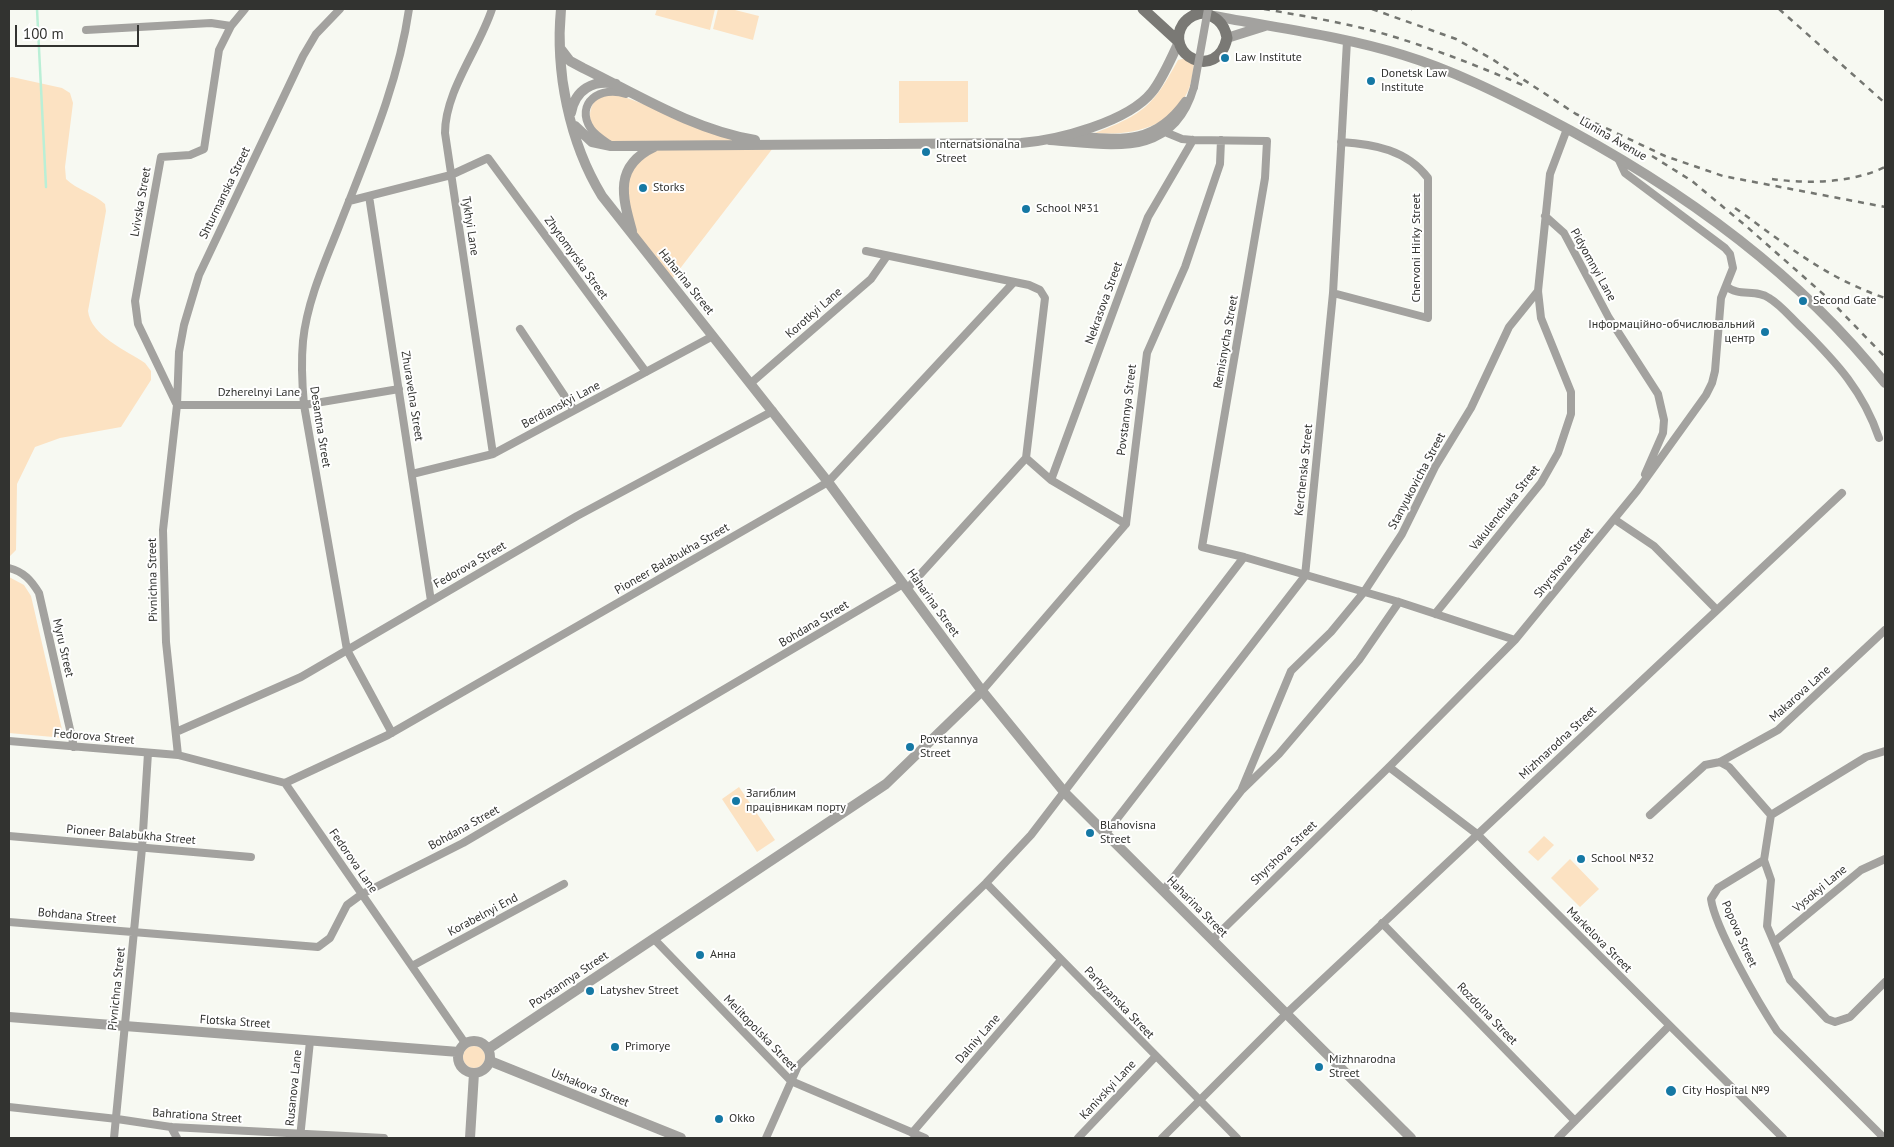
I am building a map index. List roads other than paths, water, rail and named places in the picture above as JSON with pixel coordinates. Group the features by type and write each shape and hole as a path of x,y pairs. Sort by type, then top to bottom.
{"main road":[{"path":"1143,9 1179,42 1188,56 1201,62 1216,58 1225,47 1226,29 1206,12 1199,13 1186,21 1179,34 1179,42"}],"street":[{"name":"Lvivska Street","path":"177,405 138,324 135,301 161,157 190,155 204,148 220,50 231,26 245,9"},
{"name":"Shturmanska Street","path":"177,405 179,352 186,317 199,275 303,56 316,34 340,9"},
{"name":"Desantna Street","path":"392,733 347,650 304,405 301,374 303,339 320,274 386,106 406,30 409,9"},
{"name":"Tykhyi Lane","path":"492,9 481,38 446,112 444,133 493,454"},
{"name":"Haharina Street","path":"561,9 560,48 571,120 582,158 592,179 633,237 773,411 982,690 1065,793 1411,1138"},
{"path":"1046,140 1133,146 1144,143 1165,132 1184,112 1194,87 1206,12"},
{"name":"Lunina Avenue","path":"1206,12 1402,54 1442,68 1484,86 1617,156 1670,190 1753,250 1803,293 1848,338 1885,383"},
{"path":"86,30 211,23 231,26"},
{"name":"Lunina Avenue","path":"1227,38 1267,26"},
{"name":"Kerchenska Street","path":"1305,576 1333,293 1347,41"},
{"path":"616,84 598,82 583,89 573,103 571,120 583,136 596,143 611,146 655,147 791,143 1021,143 1069,135 1108,121 1138,105 1152,91 1179,42"},
{"path":"560,48 565,56 576,65 717,131 741,138 791,143"},
{"path":"1170,59 1188,56"},
{"path":"1069,135 1122,139 1143,135 1171,118 1180,109 1194,87"},
{"path":"611,146 594,133 588,123 587,111 595,96 606,91 617,91 661,106"},
{"path":"1538,291 1550,174 1567,129"},
{"path":"1165,132 1182,139 1221,140"},
{"name":"Nekrasova Street","path":"1051,480 1148,217 1193,140"},
{"name":"Remisnycha Street","path":"1221,140 1267,141 1265,178 1202,548 1244,557"},
{"name":"Povstannya Street","path":"488,1050 886,784 982,690 1126,524 1147,353 1185,267 1220,164 1221,140"},
{"name":"Chervoni Hirky Street","path":"1333,293 1428,318 1428,178 1421,169 1398,153 1385,148 1341,142"},
{"path":"633,237 624,204 624,180 635,160 655,147"},
{"name":"Shyrshova Street","path":"1212,940 1389,767 1515,640 1637,491 1712,384 1721,298 1733,268 1730,254 1725,248 1625,173 1617,156"},
{"name":"Zhytomyrska Street","path":"451,175 488,158 646,372"},
{"path":"349,201 451,175"},
{"name":"Zhuravelna Street","path":"369,196 431,601"},
{"name":"Pidyomnyi Lane","path":"1545,216 1564,233 1609,318 1658,394 1664,420 1663,433 1637,491"},
{"path":"866,251 1014,282 1040,290 1045,298 1026,458 1051,480 1126,524"},
{"name":"Korotkyi Lane","path":"751,383 871,279 888,256"},
{"name":"Pioneer Balabukha Street","path":"285,783 392,733 828,482 1014,282"},
{"path":"1726,286 1733,292 1768,296 1785,311 1834,361 1855,386 1872,415 1879,438"},
{"name":"Stanyukovicha Street","path":"1241,791 1291,671 1331,632 1364,592 1402,534 1435,466 1471,408 1509,326 1538,291"},
{"name":"Vakulenchuka Street","path":"1435,614 1541,484 1558,453 1566,430 1571,409 1571,392 1541,318 1538,291"},
{"path":"520,329 574,410"},
{"name":"Berdianskyi Lane","path":"412,474 493,454 713,336"},
{"name":"Dzherelnyi Lane","path":"177,405 304,405 400,389"},
{"name":"Pivnichna Street","path":"177,405 164,530 166,642 178,755"},
{"name":"Fedorova Street","path":"176,732 239,702 267,693 347,650 577,516 773,411"},
{"name":"Bohdana Street","path":"9,922 318,947 330,938 347,905 362,894 463,843 905,586 1026,458"},
{"name":"Mizhnarodna Street","path":"1162,1138 1286,1014 1716,609 1842,493"},
{"path":"1614,519 1654,546 1716,609"},
{"path":"766,1138 798,1066 986,883 1030,835 1065,793 1244,557 1399,602 1515,640"},
{"name":"Myru Street","path":"9,568 18,571 30,580 39,593 74,747"},
{"path":"1106,833 1305,576"},
{"name":"Stanyukovicha Street","path":"1163,891 1241,791 1279,754 1358,660 1399,602"},
{"name":"Makarova Lane","path":"1650,815 1705,765 1720,762 1778,730 1885,630"},
{"name":"Fedorova Street","path":"9,741 178,755"},
{"path":"1885,751 1866,757 1771,815 1764,860 1771,880 1767,926 1790,980 1827,1019 1835,1022 1850,1017 1885,982"},
{"name":"Pivnichna Street","path":"114,1138 142,848 148,753"},
{"path":"178,755 285,783"},
{"path":"1720,762 1729,767 1771,815"},
{"name":"Markelova Street","path":"1389,767 1477,834 1783,1138"},
{"name":"Fedorova Lane","path":"285,783 412,966 462,1048"},
{"name":"Pioneer Balabukha Street","path":"9,836 251,857"},
{"name":"Vysokyi Lane","path":"1774,942 1861,870 1885,859"},
{"name":"Popova Street","path":"1764,860 1714,893 1712,904 1727,940 1763,1010 1777,1030 1884,1138"},
{"name":"Partyzanska Street","path":"986,883 1199,1102 1237,1138"},
{"name":"Korabelnyi End","path":"412,966 564,884"},
{"name":"Rozdolna Street","path":"1382,923 1575,1121"},
{"name":"Melitopolska Street","path":"654,939 791,1081 925,1138"},
{"name":"Dalniy Lane","path":"912,1133 1061,960"},
{"name":"Flotska Street","path":"9,1017 310,1041 462,1048"},
{"path":"1558,1138 1669,1026"},
{"name":"Rusanova Lane","path":"300,1136 310,1041"},
{"path":"478,1041 488,1050 490,1061 481,1071 474,1073 463,1068 460,1064 462,1048 478,1041"},
{"name":"Kanivskyi Lane","path":"1078,1138 1155,1056"},
{"name":"Ushakova Street","path":"490,1061 681,1138"},
{"path":"470,1138 474,1073"},
{"name":"Bahrationa Street","path":"9,1107 117,1118 171,1127 300,1136 384,1138"},
{"path":"171,1127 177,1138"}],"waterway":[{"path":"37,9 46,187"}],"railway":[{"path":"1264,9 1337,22 1381,33 1454,57 1525,86"},
{"path":"1372,9 1456,39 1492,59 1576,114 1665,156 1723,176 1885,207"},
{"path":"1779,9 1885,103"},
{"path":"1652,156 1692,181 1746,226 1830,300 1885,357"},
{"path":"1772,179 1815,182 1830,181 1858,176 1885,167"},
{"path":"1735,208 1824,270 1863,290 1885,298"}],"place":[{"name":"Law Institute","path":"1225,58"},
{"name":"Donetsk Law Institute","path":"1371,81"},
{"name":"Internatsionalna Street","path":"926,152"},
{"name":"Storks","path":"643,188"},
{"name":"School №31","path":"1026,209"},
{"name":"Second Gate","path":"1803,301"},
{"name":"Інформаційно-обчислювальний центр","path":"1765,332"},
{"name":"Povstannya Street","path":"910,747"},
{"name":"Загиблим працівникам порту","path":"736,801"},
{"name":"Blahovisna Street","path":"1090,833"},
{"name":"School №32","path":"1581,859"},
{"name":"Анна","path":"700,955"},
{"name":"Latyshev Street","path":"590,991"},
{"name":"Primorye","path":"615,1047"},
{"name":"Mizhnarodna Street","path":"1319,1067"},
{"name":"City Hospital №9","path":"1671,1091"},
{"name":"Okko","path":"719,1119"}]}
